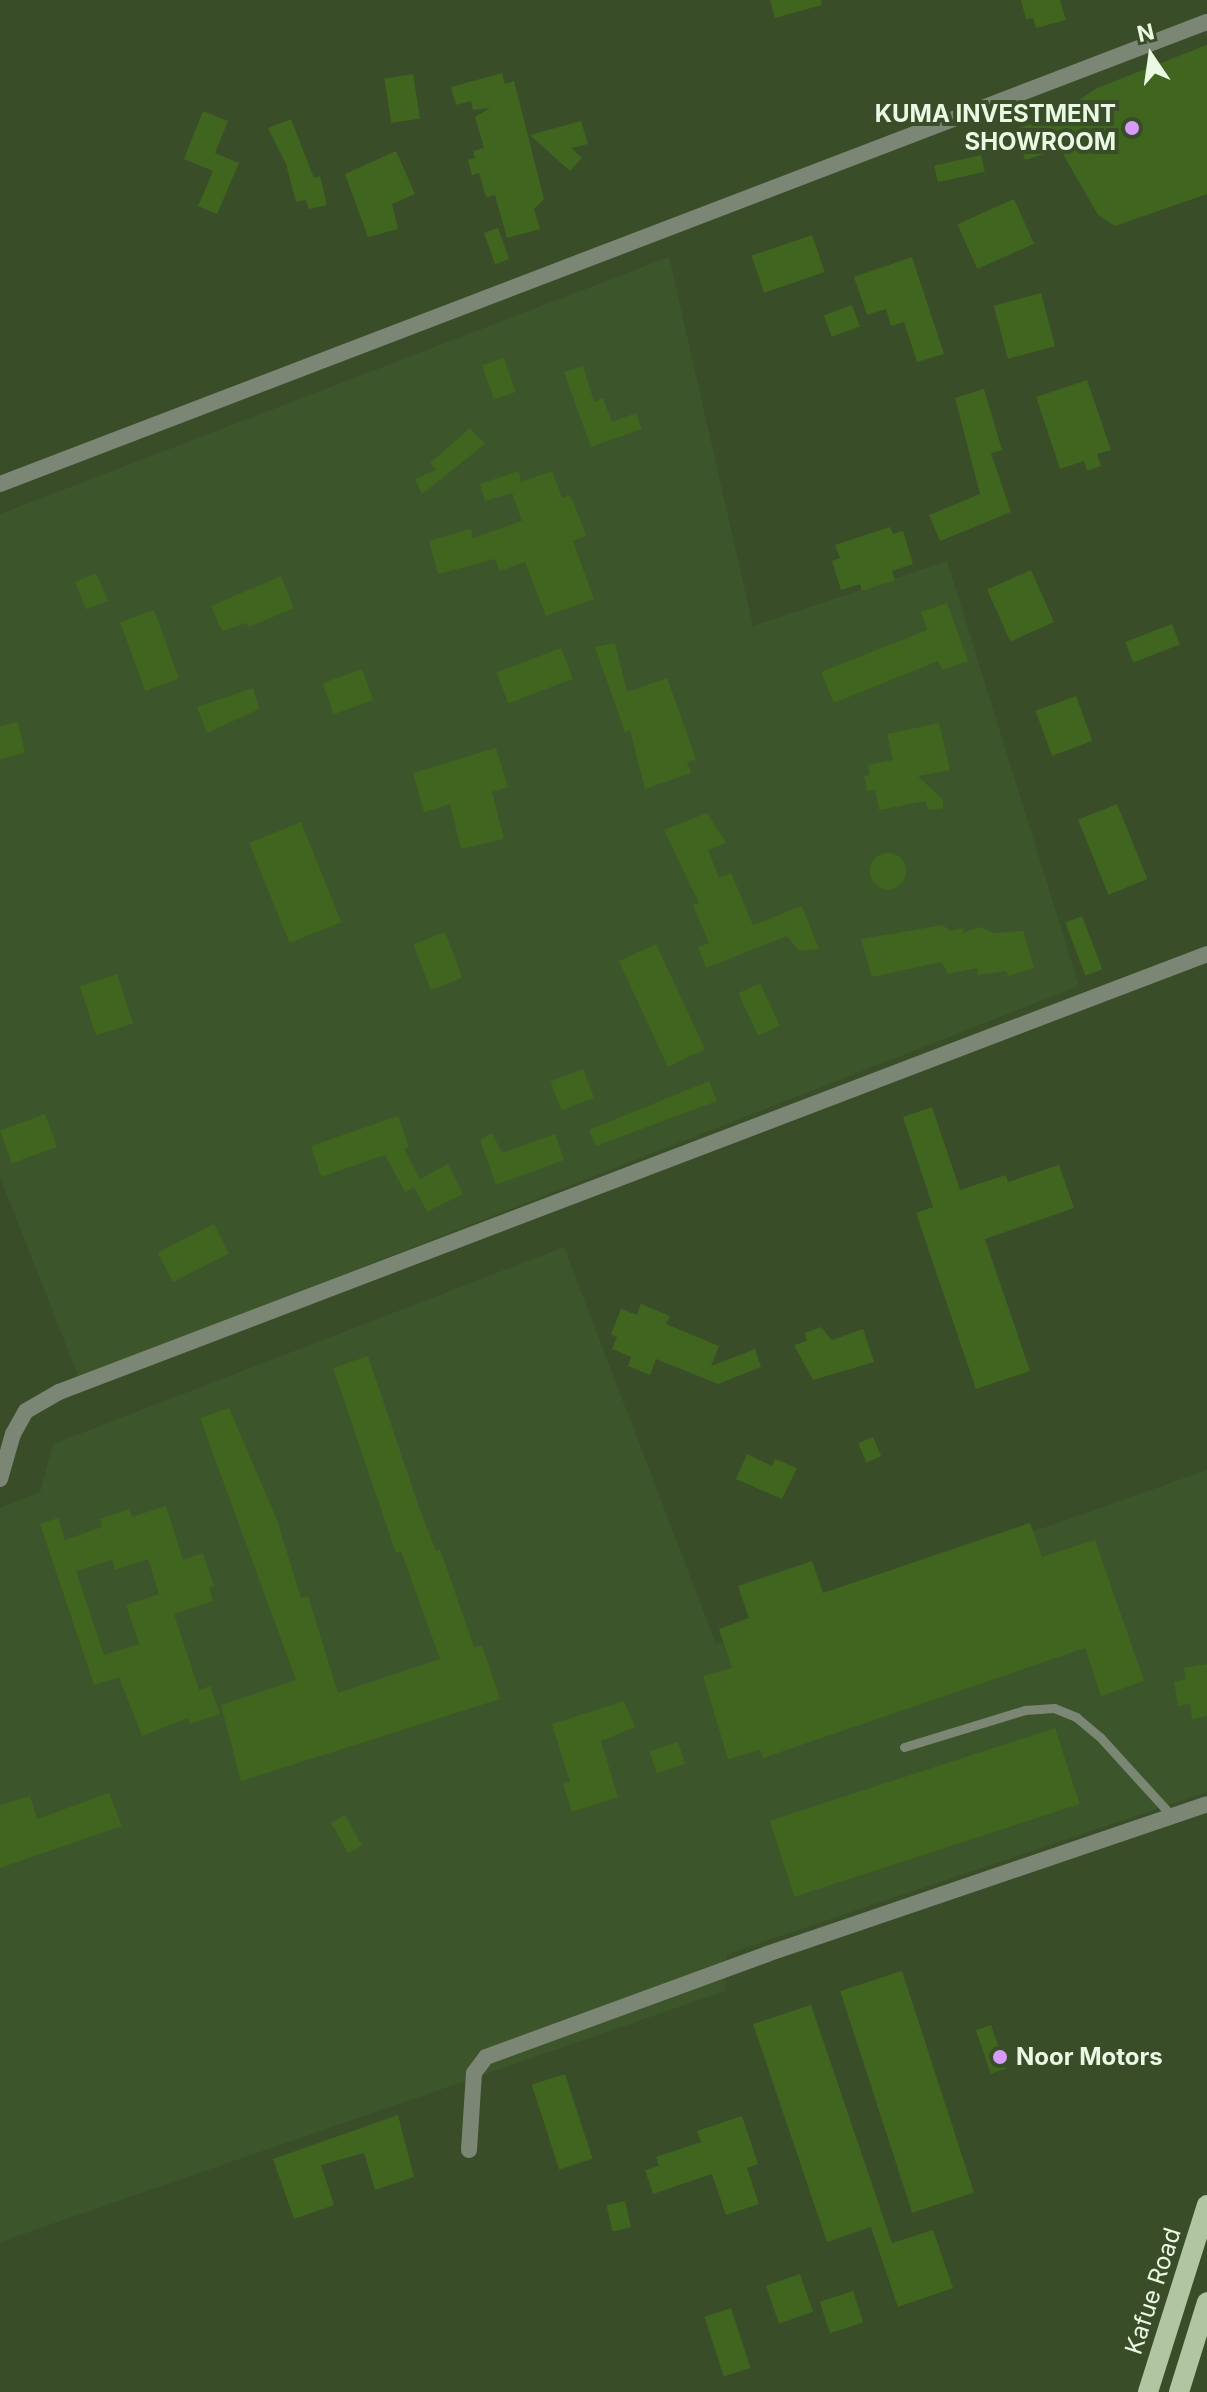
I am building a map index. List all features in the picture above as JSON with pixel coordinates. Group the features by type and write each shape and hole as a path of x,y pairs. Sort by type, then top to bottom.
{"main road":[{"name":"Kafue Road","path":"1148,2392 1207,2205"},
{"path":"1179,2392 1207,2302"}],"street":[{"path":"0,484 1207,22"},
{"path":"0,1479 13,1434 26,1411 59,1392 1207,954"},
{"path":"469,2150 474,2073 486,2057 767,1954 1207,1804"}],"lane":[{"path":"904,1747 1025,1710 1054,1708 1076,1717 1100,1737 1172,1816"}],"shaded area":[{"path":"669,257 753,626 947,561 1079,986 79,1378 0,1177 0,514"},
{"path":"564,1247 716,1644 1207,1470 1207,1792 727,1954 725,1991 0,2242 0,1508 40,1492 53,1444"}],"building":[{"path":"770,0 821,0 822,5 775,18"},
{"path":"1021,0 1060,0 1066,20 1036,28 1033,18 1026,19"},
{"name":"KUMA INVESTMENT SHOWROOM","path":"1207,45 1207,194 1115,226 1098,215 1060,149 1025,160 1015,129 1054,117 1097,88"},
{"path":"502,73 505,84 514,81 544,199 534,209 540,229 507,238 495,195 486,197 479,173 472,175 468,160 475,158 473,151 484,148 475,117 490,108 473,110 471,101 456,105 451,87"},
{"path":"413,74 420,118 391,123 384,79"},
{"path":"203,111 228,121 215,153 239,163 217,214 198,206 213,171 184,159"},
{"path":"291,119 314,178 320,176 327,205 309,209 306,200 296,202 286,164 268,128"},
{"path":"581,121 588,144 571,148 582,158 570,171 530,135"},
{"path":"396,151 415,194 392,204 398,229 368,237 345,174"},
{"path":"981,155 985,172 938,182 934,166"},
{"path":"1014,199 1034,244 977,269 957,224"},
{"path":"498,228 509,259 495,264 484,233"},
{"path":"812,235 825,272 764,293 751,256"},
{"path":"912,257 944,354 917,362 904,322 891,326 886,309 867,315 854,277"},
{"path":"1041,293 1055,346 1008,359 994,306"},
{"path":"852,305 860,327 832,337 824,315"},
{"path":"504,358 516,392 494,400 482,365"},
{"path":"583,366 594,402 603,398 612,422 636,413 642,429 591,447 564,372"},
{"path":"1087,380 1111,450 1097,454 1101,466 1087,471 1084,461 1060,469 1036,397"},
{"path":"984,389 1002,450 991,453 1011,512 940,541 929,515 980,494 955,398"},
{"path":"470,428 485,444 422,494 415,479 436,470 430,463"},
{"path":"519,471 521,482 552,471 562,498 569,495 586,536 573,541 594,599 546,616 525,562 500,571 495,559 438,574 429,541 471,529 473,538 522,521 512,493 485,501 480,484"},
{"path":"890,527 893,534 903,531 913,564 892,571 895,580 862,591 860,584 841,590 832,561 840,558 835,545"},
{"path":"1031,570 1054,622 1010,642 987,590"},
{"path":"96,573 108,601 87,610 75,582"},
{"path":"281,576 294,608 249,627 247,623 222,631 211,606"},
{"path":"947,603 968,661 942,670 938,661 834,703 821,672 927,630 921,612"},
{"path":"154,610 179,679 145,691 120,622"},
{"path":"1172,624 1180,645 1133,662 1125,642"},
{"path":"615,643 627,692 667,678 696,759 687,762 691,773 645,789 630,730 625,732 595,647"},
{"path":"561,648 573,679 508,704 497,673"},
{"path":"362,669 373,700 334,714 323,683"},
{"path":"253,688 259,709 207,733 197,707"},
{"path":"1076,696 1092,741 1052,756 1036,711"},
{"path":"18,722 25,753 0,759 0,726"},
{"path":"939,723 950,770 918,776 943,800 943,808 929,810 925,801 879,810 875,790 867,791 864,776 870,775 868,765 893,760 887,734"},
{"path":"496,748 508,787 492,792 504,839 461,849 450,804 424,812 413,773"},
{"path":"1117,804 1147,879 1108,895 1078,820"},
{"path":"707,813 726,843 708,850 719,878 731,873 753,925 802,906 819,949 799,951 787,936 706,968 698,947 709,943 693,905 699,903 664,830"},
{"path":"301,822 341,922 290,943 249,843"},
{"path":"888,853 901,858 906,871 901,884 888,889 875,884 870,871 875,858"},
{"path":"1082,916 1102,969 1086,976 1065,922"},
{"path":"943,925 950,931 963,928 963,933 980,927 994,933 1023,931 1034,968 1008,976 1006,971 978,975 977,968 948,974 941,962 872,977 861,939"},
{"path":"445,932 463,978 431,990 413,944"},
{"path":"656,944 705,1049 668,1066 619,961"},
{"path":"117,974 133,1023 96,1036 80,986"},
{"path":"760,983 780,1026 758,1036 738,993"},
{"path":"583,1069 594,1098 561,1110 550,1082"},
{"path":"709,1081 717,1101 596,1146 589,1130"},
{"path":"932,1107 960,1190 1006,1175 1008,1182 1059,1165 1074,1208 985,1239 1030,1371 976,1389 916,1213 933,1207 903,1117"},
{"path":"45,1114 57,1147 12,1163 0,1130"},
{"path":"398,1116 409,1147 404,1149 420,1179 448,1164 463,1194 427,1212 414,1187 405,1192 385,1155 321,1177 311,1146"},
{"path":"492,1133 502,1153 555,1134 564,1160 496,1185 480,1140"},
{"path":"214,1224 229,1253 173,1282 158,1253"},
{"path":"641,1304 670,1316 666,1324 719,1346 711,1366 755,1349 761,1367 718,1384 656,1359 650,1375 628,1366 631,1357 612,1349 617,1337 611,1334 621,1309 637,1315"},
{"path":"821,1327 832,1340 863,1329 874,1362 813,1380 794,1345 807,1341 805,1333"},
{"path":"368,1356 420,1510 436,1551 440,1549 474,1647 482,1645 500,1699 241,1781 221,1705 296,1680 200,1418 229,1408 277,1520 301,1598 308,1596 338,1693 440,1659 401,1551 396,1553 333,1368"},
{"path":"873,1437 881,1456 866,1463 858,1443"},
{"path":"747,1454 772,1466 775,1459 797,1468 782,1499 736,1479"},
{"path":"166,1506 183,1560 203,1553 214,1586 209,1588 213,1601 174,1614 199,1690 210,1686 220,1714 190,1724 188,1718 142,1736 119,1677 94,1685 40,1524 58,1518 65,1540 102,1527 100,1519 129,1509 132,1517","holes":["148,1559 159,1594 126,1605 139,1644 104,1655 76,1571 112,1560 115,1570"]},
{"path":"1030,1523 1042,1557 1095,1540 1144,1681 1101,1696 1085,1648 763,1758 760,1750 728,1759 703,1676 732,1668 719,1629 749,1618 738,1586 812,1561 823,1593"},
{"path":"1207,1664 1207,1716 1192,1719 1190,1704 1178,1706 1174,1682 1186,1679 1184,1668"},
{"path":"624,1701 635,1727 601,1741 618,1797 572,1812 563,1784 570,1782 552,1724"},
{"path":"1055,1728 1080,1804 794,1897 770,1821"},
{"path":"678,1742 685,1764 657,1773 649,1751"},
{"path":"109,1793 122,1826 0,1868 0,1805 30,1796 37,1819"},
{"path":"345,1815 362,1846 348,1853 331,1823"},
{"path":"902,1971 974,2193 912,2213 840,1991"},
{"path":"811,2005 892,2243 933,2230 953,2288 898,2307 871,2227 827,2242 753,2024"},
{"path":"991,2025 1006,2068 991,2074 976,2030"},
{"path":"565,2074 593,2159 559,2169 532,2085"},
{"path":"398,2115 414,2177 375,2190 364,2153 321,2165 334,2205 294,2219 273,2159"},
{"path":"742,2116 758,2164 747,2168 759,2204 726,2215 712,2174 653,2194 645,2170 659,2166 656,2157 701,2142 697,2131"},
{"path":"625,2201 631,2227 613,2232 606,2205"},
{"path":"800,2274 813,2312 779,2324 766,2286"},
{"path":"853,2291 863,2322 830,2333 820,2302"},
{"path":"731,2308 750,2368 724,2377 704,2317"}],"place":[{"name":"KUMA INVESTMENT SHOWROOM","path":"1132,128"},
{"name":"Noor Motors","path":"1000,2057"}]}
